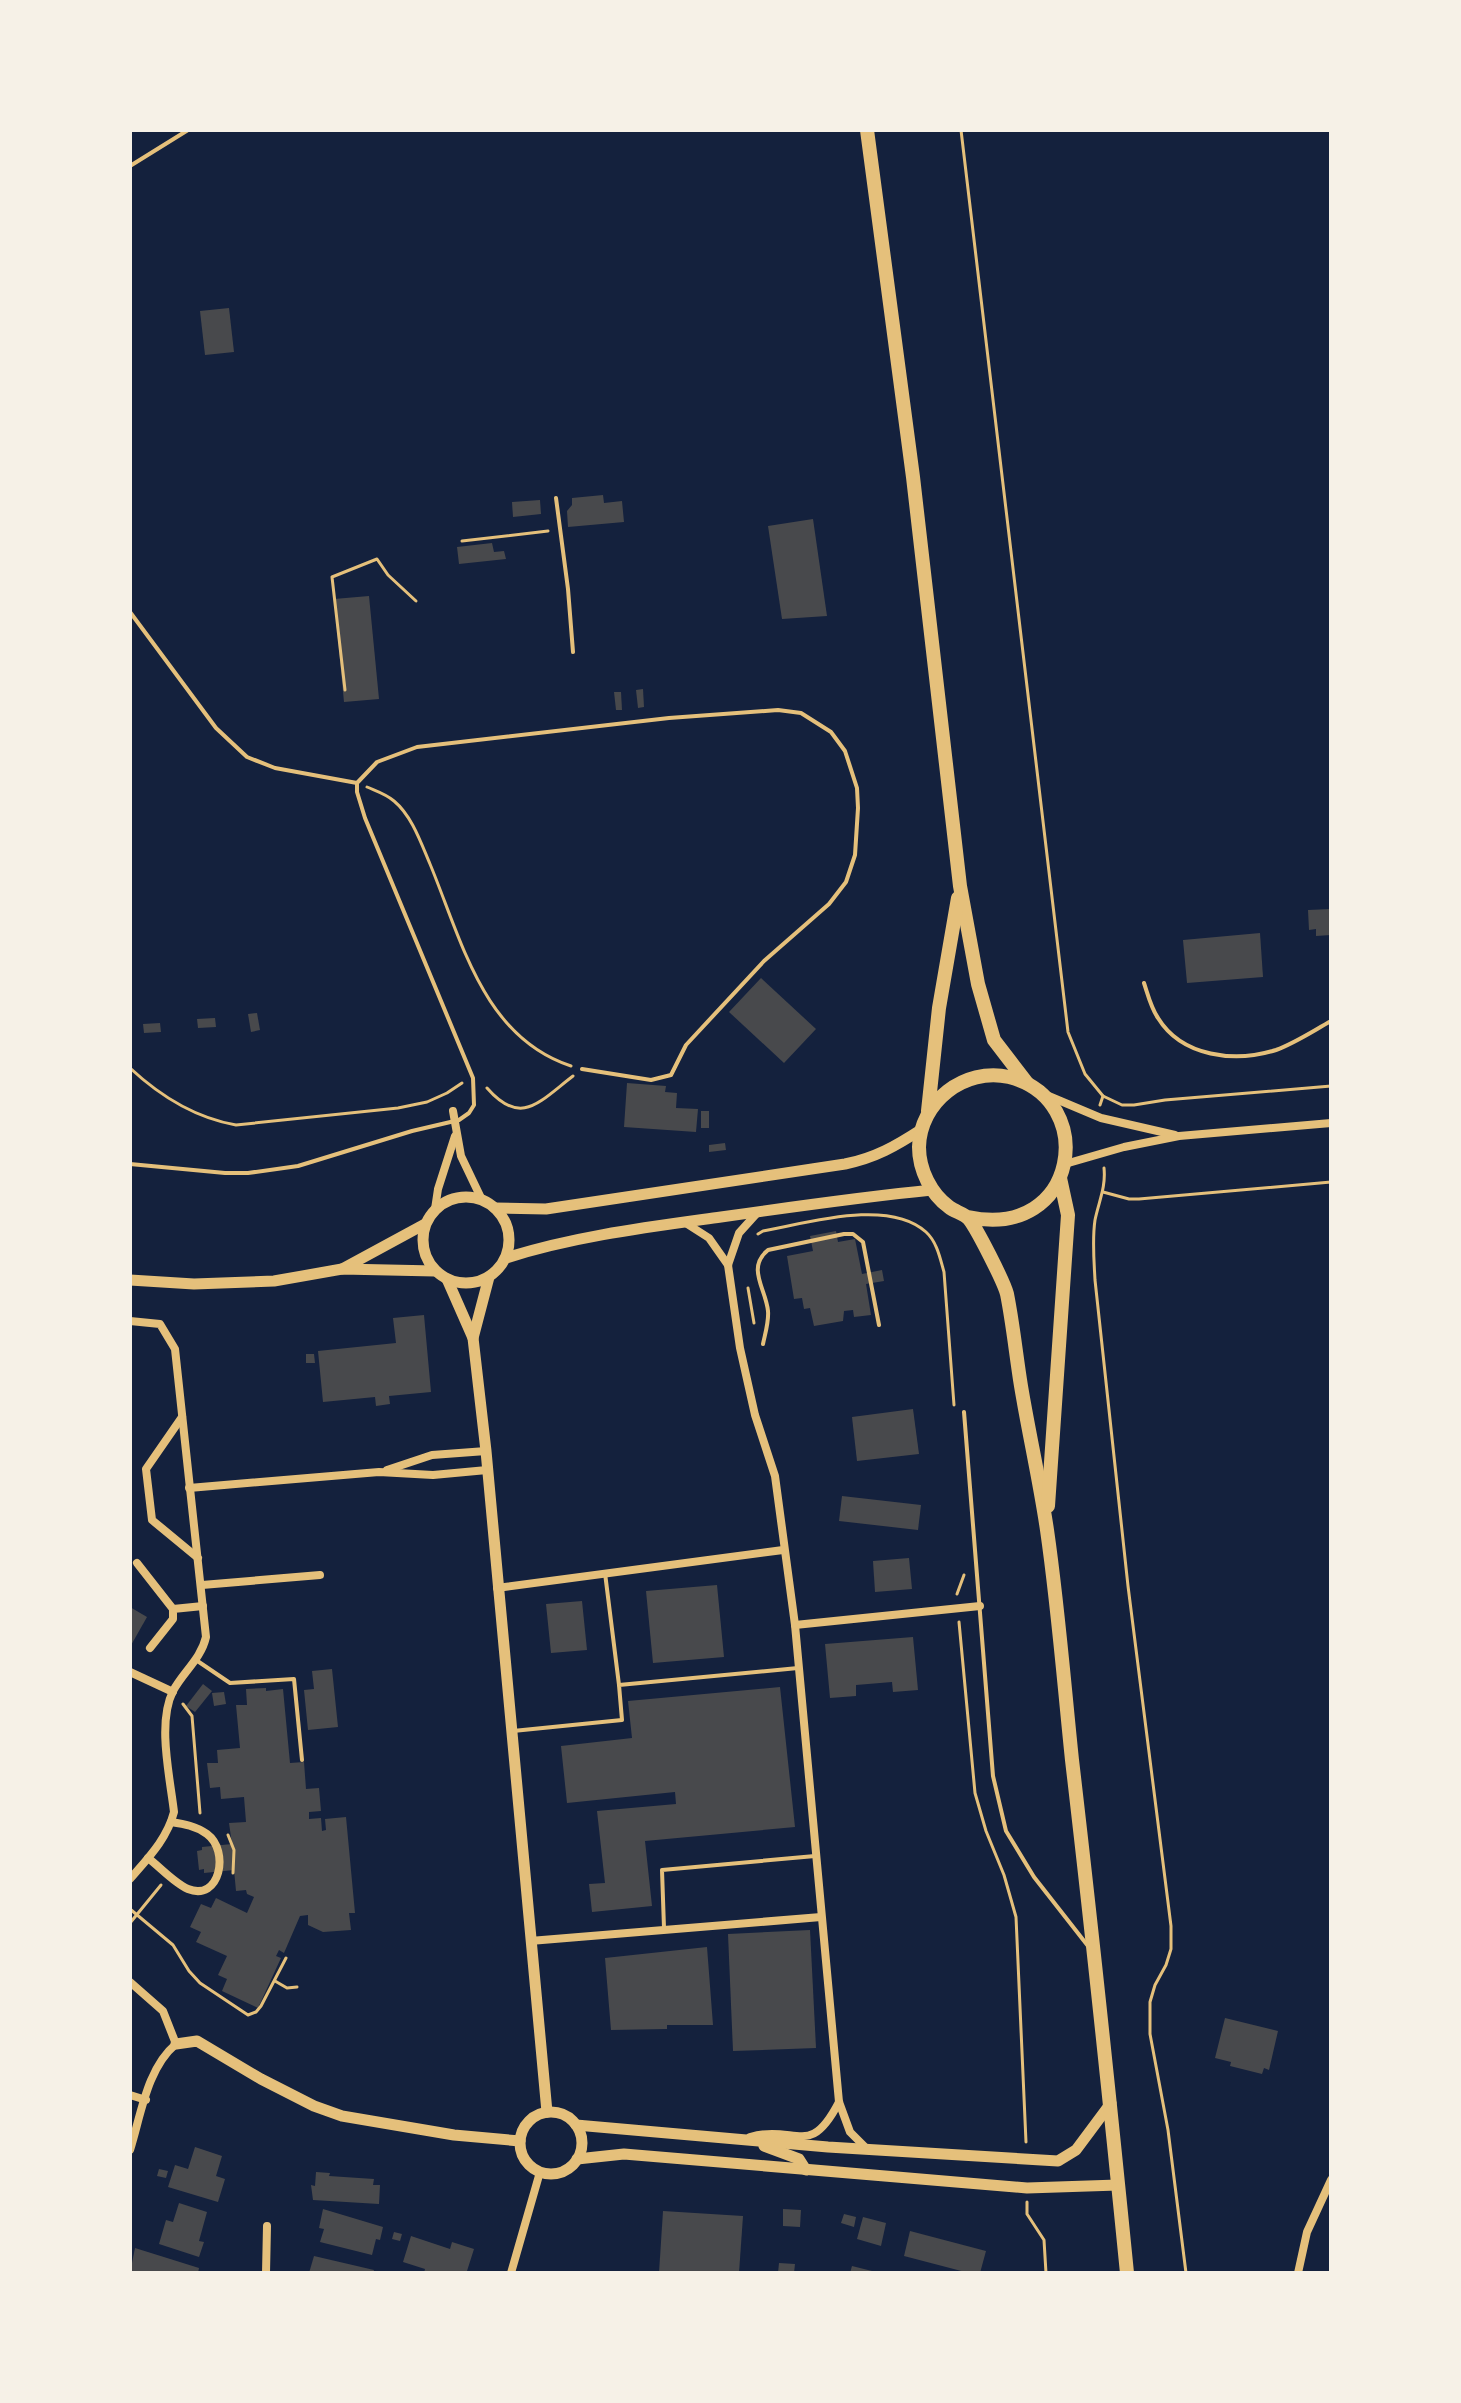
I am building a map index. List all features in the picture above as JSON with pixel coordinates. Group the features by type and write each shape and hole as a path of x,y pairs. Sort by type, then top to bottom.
{"main road":[{"path":"867,130 913,477 960,886 978,984 994,1040 1033,1088 1053,1107 1062,1124 1066,1144 1063,1171 1068,1215 1047,1531"},
{"path":"960,886 924,1122 923,1171 932,1190 948,1207 968,1217 990,1222 1012,1220 1032,1211 1048,1197 1063,1171"},
{"path":"924,1122 946,1092 971,1078 999,1076 1033,1088"},
{"path":"968,1217 1006,1289 1047,1531 1111,2102 1127,2273"}],"street":[{"path":"1033,1088 1101,1118 1179,1136"},
{"path":"454,1116 461,1156 482,1200"},
{"path":"495,1208 546,1209 870,1159 896,1147 924,1122"},
{"path":"1063,1171 1124,1147 1179,1136 1331,1123"},
{"path":"342,1269 425,1224 435,1209 438,1189 456,1136"},
{"path":"506,1258 545,1245 683,1222 932,1190"},
{"path":"425,1224 423,1249 435,1271 447,1279 475,1283 489,1277 506,1258 508,1231 495,1208 482,1200 457,1197 435,1209"},
{"path":"728,1265 739,1233 759,1211"},
{"path":"683,1222 709,1238 728,1265 740,1348 775,1476 795,1625 839,2102 850,2132 866,2148"},
{"path":"130,1280 194,1284 274,1281 342,1269 435,1271"},
{"path":"473,1338 489,1277"},
{"path":"447,1279 473,1338 547,2112"},
{"path":"130,1321 160,1324 175,1349 206,1637 196,1660 173,1692 165,1722 174,1812 171,1822 163,1840 130,1879"},
{"path":"182,1417 146,1469 152,1520 198,1559"},
{"path":"379,1472 432,1455 486,1451"},
{"path":"189,1488 379,1472 433,1475 487,1470"},
{"path":"497,1588 783,1550"},
{"path":"137,1563 173,1609 173,1619 150,1648"},
{"path":"202,1585 320,1575"},
{"path":"173,1609 203,1606"},
{"path":"795,1625 980,1606"},
{"path":"130,1672 173,1692"},
{"path":"148,1858 188,1889 205,1888 219,1875 219,1852 214,1841 192,1826 171,1822"},
{"path":"530,1941 821,1917"},
{"path":"130,1982 163,2011 176,2044"},
{"path":"130,2150 158,2065 176,2044 197,2041 261,2079 314,2106 342,2116 454,2135 520,2141"},
{"path":"130,2095 146,2100"},
{"path":"745,2140 763,2134 813,2135 824,2128 839,2102"},
{"path":"576,2125 1058,2161 1076,2150 1111,2102"},
{"path":"577,2159 582,2142 576,2125 564,2115 547,2112 528,2121 522,2130 520,2141 525,2160 540,2172 561,2172 577,2159 624,2154 1027,2188 1118,2185"},
{"path":"745,2140 799,2159 806,2170"},
{"path":"511,2273 540,2172"},
{"path":"1298,2273 1307,2232 1331,2180"},
{"path":"266,2273 267,2226"}],"lane":[{"path":"130,166 188,130"},
{"path":"556,498 573,652"},
{"path":"130,612 216,728 247,757 275,768 357,783"},
{"path":"130,1164 225,1173 272,1171 298,1166 454,1116 463,1118 472,1109 475,1101 472,1076 357,792 357,783 377,762 417,747 669,718 790,711 812,718 839,741 852,769 858,808 855,855 838,893 764,961 686,1045 671,1075 651,1080 582,1069"},
{"path":"1144,983 1157,1017 1167,1031 1182,1044 1214,1055 1274,1051 1331,1021"},
{"path":"763,1344 768,1316 757,1271 760,1257 768,1250 844,1234 853,1234 863,1242 879,1325"},
{"path":"964,1412 993,1776 1006,1831 1034,1877 1094,1954"},
{"path":"510,1731 622,1720 605,1573"},
{"path":"196,1660 230,1683 294,1679 302,1760"},
{"path":"619,1685 798,1668"},
{"path":"665,1930 662,1870 816,1856"}],"path":[{"path":"462,541 560,529"},
{"path":"345,690 332,577 377,559 388,575 416,601"},
{"path":"357,783 386,795 402,810 420,841 480,984 506,1024 537,1052 582,1069"},
{"path":"130,1068 194,1113 215,1122 236,1125 398,1108 427,1102 472,1076"},
{"path":"473,1083 481,1082 508,1108 522,1109 548,1095 582,1069"},
{"path":"1103,1096 1122,1105 1134,1105 1331,1086"},
{"path":"1103,1192 1139,1199 1331,1182"},
{"path":"752,1238 763,1231 873,1215 898,1218 926,1232 939,1254 944,1272 953,1414"},
{"path":"748,1286 755,1331"},
{"path":"968,1565 957,1592 957,1607 975,1793 1016,1917 1027,2161"},
{"path":"130,1909 173,1945 194,1978 248,2015 256,2012 286,1958"},
{"path":"275,1981 287,1988 297,1987"},
{"path":"1027,2188 1027,2214 1044,2240 1046,2273"}],"building":[{"path":"229,308 234,352 205,355 200,311"},
{"path":"603,495 604,503 622,501 624,522 568,527 567,511 572,505 572,498"},
{"path":"540,500 541,514 513,517 512,502"},
{"path":"813,519 827,616 782,619 768,526"},
{"path":"492,543 494,552 504,551 506,559 459,564 457,547"},
{"path":"369,596 379,699 344,702 334,599"},
{"path":"643,689 644,707 638,708 636,690"},
{"path":"614,692 621,692 622,710 616,710"},
{"path":"1331,909 1331,935 1316,936 1316,929 1309,930 1308,910"},
{"path":"1260,933 1263,977 1187,983 1183,940"},
{"path":"761,978 816,1029 784,1063 729,1012"},
{"path":"257,1013 260,1030 251,1032 248,1014"},
{"path":"215,1018 216,1027 198,1028 197,1019"},
{"path":"160,1023 161,1032 144,1033 143,1024"},
{"path":"627,1083 666,1086 665,1092 677,1093 676,1108 698,1109 696,1132 624,1127"},
{"path":"701,1111 709,1111 709,1128 701,1128"},
{"path":"725,1143 726,1150 709,1152 709,1145"},
{"path":"836,1231 838,1242 855,1239 862,1274 882,1270 884,1281 866,1284 871,1315 854,1317 853,1310 844,1311 843,1321 814,1326 810,1308 804,1309 802,1298 794,1299 787,1256 813,1251 810,1236"},
{"path":"424,1315 431,1392 389,1396 390,1404 376,1406 375,1397 323,1402 318,1351 396,1343 393,1318"},
{"path":"306,1354 314,1354 315,1363 306,1363"},
{"path":"913,1409 919,1454 857,1461 852,1417"},
{"path":"842,1496 921,1505 918,1530 839,1521"},
{"path":"909,1558 912,1589 875,1592 873,1561"},
{"path":"717,1585 724,1657 653,1663 646,1591"},
{"path":"582,1601 587,1650 551,1653 546,1604"},
{"path":"130,1607 147,1617 130,1647"},
{"path":"913,1637 918,1690 893,1692 892,1682 856,1685 856,1696 830,1698 825,1644"},
{"path":"332,1669 338,1727 308,1730 304,1690 314,1689 312,1671"},
{"path":"203,1684 212,1691 195,1712 186,1706"},
{"path":"780,1687 795,1827 645,1841 652,1906 592,1912 589,1884 605,1883 597,1811 676,1804 675,1792 567,1803 561,1746 632,1738 628,1701"},
{"path":"266,1688 266,1691 283,1689 290,1763 304,1762 306,1789 319,1788 321,1811 309,1812 309,1819 321,1818 322,1831 326,1830 325,1819 346,1817 355,1913 349,1913 351,1930 323,1932 308,1925 308,1915 300,1916 284,1953 279,1950 276,1956 281,1958 258,2008 222,1991 227,1979 218,1975 227,1956 196,1942 201,1932 190,1927 201,1904 211,1908 216,1898 247,1913 254,1897 246,1890 236,1891 234,1870 204,1873 204,1869 199,1870 197,1851 202,1847 232,1844 229,1823 246,1822 244,1797 221,1799 220,1787 210,1788 207,1763 218,1763 217,1750 240,1748 236,1705 247,1705 246,1689"},
{"path":"224,1692 226,1704 214,1706 212,1693"},
{"path":"810,1930 816,2048 733,2051 728,1934"},
{"path":"707,1947 713,2025 611,2030 605,1958"},
{"path":"1225,2018 1278,2031 1269,2070 1264,2068 1262,2074 1230,2066 1231,2062 1215,2058"},
{"path":"195,2147 222,2156 216,2176 225,2179 218,2202 168,2187 175,2165 188,2169"},
{"path":"159,2169 168,2171 166,2178 157,2176"},
{"path":"316,2172 330,2173 329,2176 374,2179 373,2185 380,2185 379,2204 313,2200 311,2185 315,2186"},
{"path":"179,2203 207,2212 199,2241 204,2242 199,2257 159,2244 166,2220 173,2222"},
{"path":"323,2209 383,2227 372,2255 320,2242 324,2229 319,2228"},
{"path":"783,2209 801,2210 800,2227 783,2226"},
{"path":"663,2211 743,2216 739,2273 659,2273"},
{"path":"844,2214 856,2217 854,2227 841,2223"},
{"path":"863,2217 886,2223 881,2246 857,2239"},
{"path":"910,2231 986,2251 980,2273 969,2273 904,2256"},
{"path":"394,2232 402,2234 400,2241 392,2239"},
{"path":"411,2236 450,2249 452,2242 474,2249 467,2271 424,2273 425,2269 403,2262"},
{"path":"135,2248 199,2268 198,2273 130,2273"},
{"path":"314,2256 374,2270 373,2273 309,2273"},
{"path":"779,2263 795,2264 794,2273 778,2273"},
{"path":"852,2266 876,2272 876,2273 850,2273"}]}
